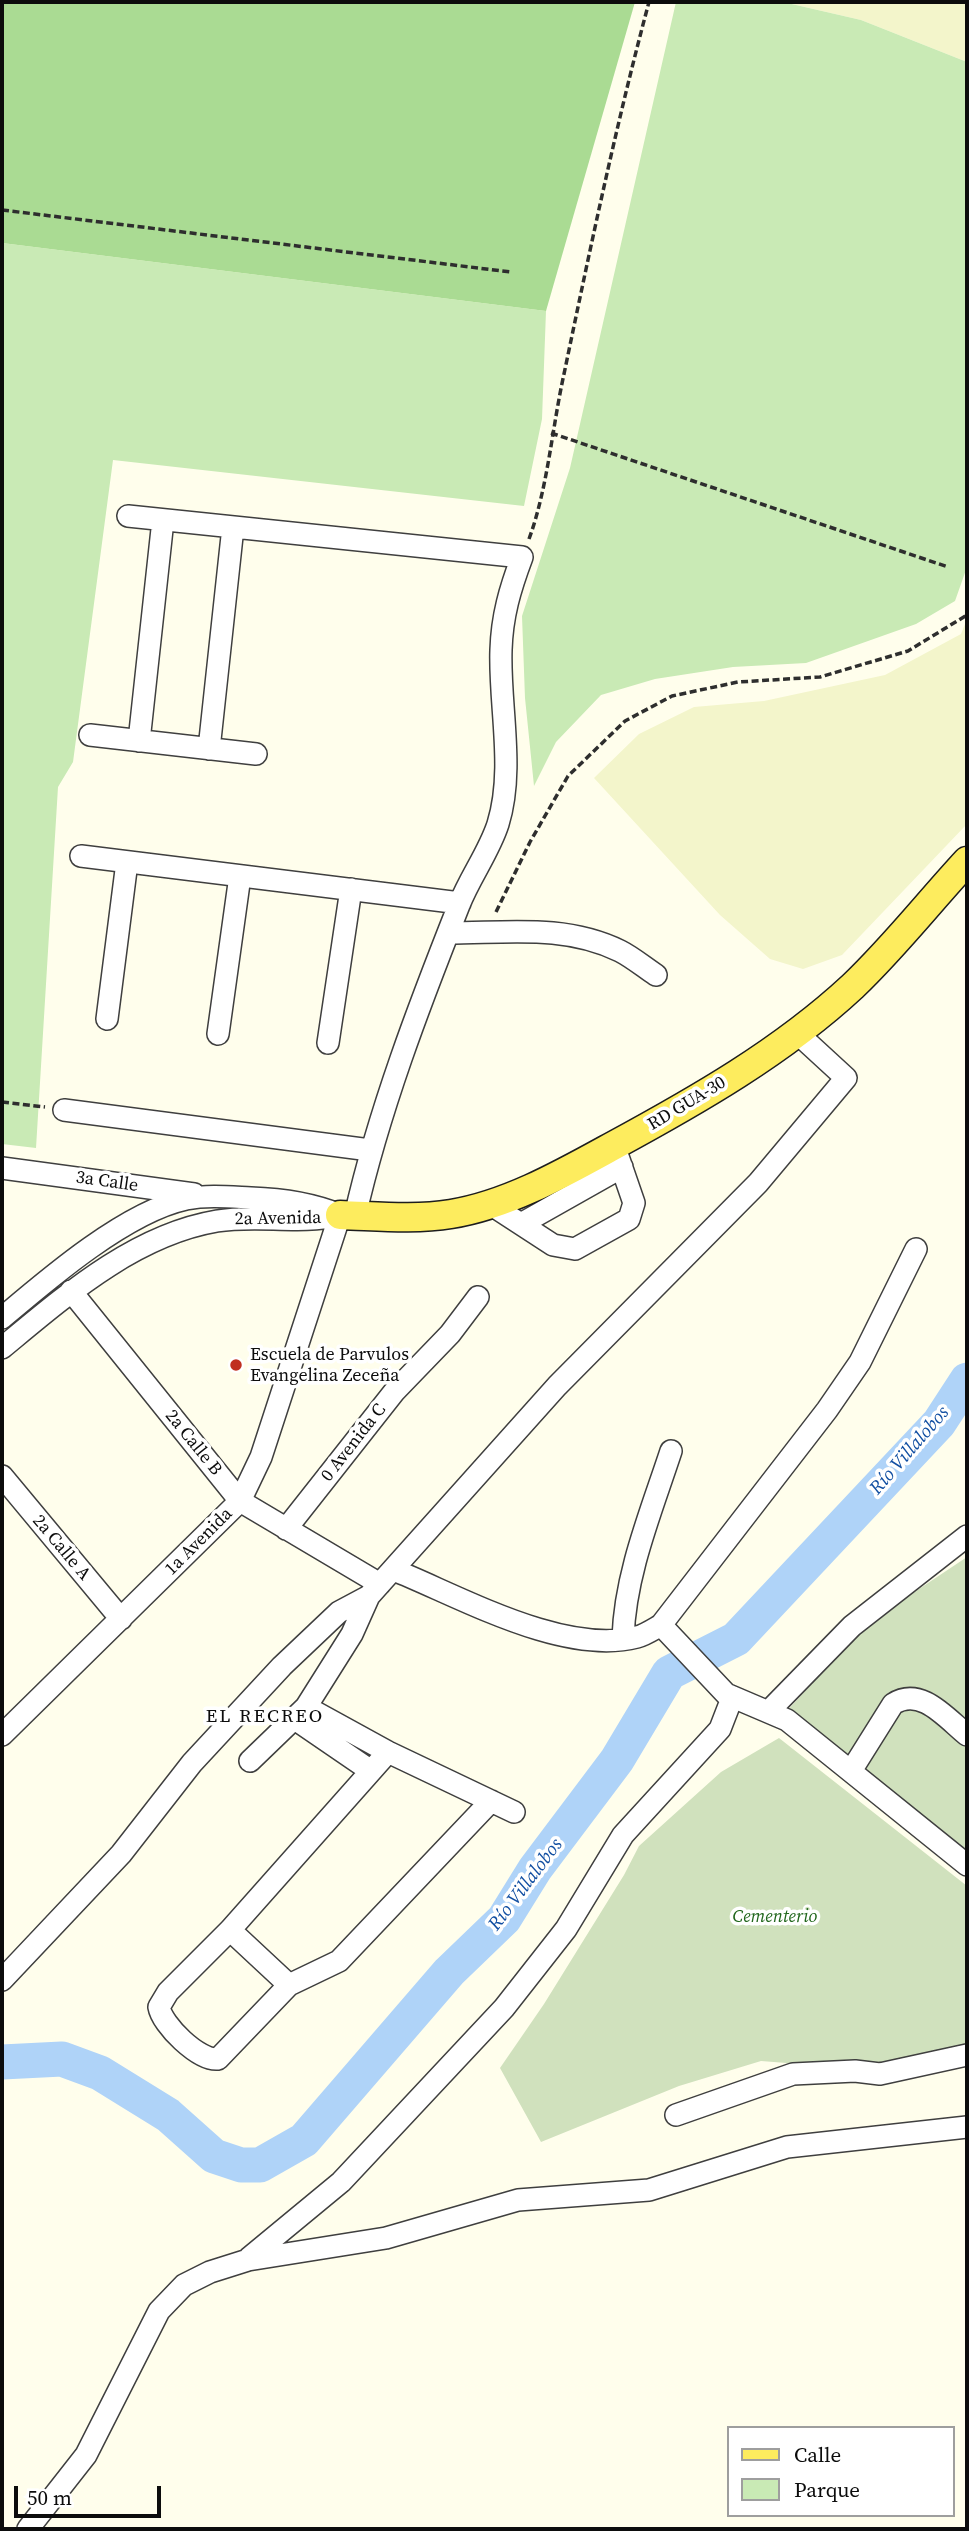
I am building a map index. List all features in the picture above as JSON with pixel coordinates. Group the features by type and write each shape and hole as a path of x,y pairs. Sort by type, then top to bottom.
{"main road":[{"name":"RD GUA-30","path":"348,1215 451,1214 490,1204 568,1171 618,1156 796,1032 853,985 967,861"}],"street":[{"path":"128,516 522,558"},
{"path":"139,741 163,520"},
{"path":"209,749 233,527"},
{"name":"1a Avenida","path":"2,1735 240,1501 261,1457 460,902 498,823 504,777 501,649 505,603 522,558"},
{"path":"90,735 256,754"},
{"path":"81,856 460,902"},
{"path":"107,1019 127,862"},
{"path":"218,1034 240,876"},
{"path":"328,1043 351,889"},
{"path":"449,933 521,930 567,933 620,951 656,975"},
{"path":"250,1761 301,1713 381,1583 462,1489 557,1386 758,1183 846,1078 796,1032"},
{"path":"64,1110 370,1150"},
{"path":"490,1204 553,1245 575,1249 629,1219 634,1203 618,1156 521,1224"},
{"name":"3a Calle","path":"2,1168 213,1196"},
{"path":"213,1196 215,1221"},
{"name":"2a Avenida","path":"2,1318 57,1271 120,1230 183,1200 213,1196 272,1198 318,1206 348,1215"},
{"name":"2a Avenida","path":"2,1348 71,1291 136,1250 189,1228 242,1218 314,1221 348,1215"},
{"path":"916,1249 860,1362 827,1410 661,1625 729,1696 778,1715 967,1865"},
{"name":"2a Calle B","path":"71,1291 240,1501 381,1583 564,1636 606,1640 638,1637 661,1625"},
{"name":"0 Avenida C","path":"286,1529 394,1392 450,1334 478,1297"},
{"path":"623,1638 624,1611 633,1568 671,1451"},
{"name":"2a Calle A","path":"2,1476 121,1619"},
{"path":"778,1715 852,1626 967,1535"},
{"path":"2,1980 121,1854 192,1763 282,1667 340,1612 381,1583"},
{"path":"248,2260 341,2182 504,2008 566,1929 623,1835 720,1729 729,1696"},
{"path":"851,1771 893,1704 904,1697 922,1699 967,1735"},
{"path":"301,1713 514,1812"},
{"path":"301,1713 371,1771"},
{"path":"388,1752 230,1930 168,1992 159,2007 161,2018 202,2057 218,2059 289,1985 339,1961 491,1801"},
{"path":"230,1930 289,1985"},
{"path":"676,2115 793,2074 855,2071 880,2074 967,2055"},
{"path":"28,2529 86,2455 148,2330 172,2294 210,2272 248,2260 386,2238 518,2200 649,2190 787,2147 967,2127"}],"path":[{"path":"522,558 539,512 551,433 620,112 649,2"},
{"path":"2,210 511,272"},
{"path":"551,433 948,567"},
{"path":"487,933 530,842 568,776 625,721 672,696 738,682 820,677 908,651 967,615"},
{"path":"2,1102 64,1110"}],"green space":[{"path":"2,2 635,2 546,311 2,243"},
{"path":"676,2 783,2 861,20 967,62 967,567 955,601 916,624 806,663 733,667 655,679 601,695 556,742 534,786 525,698 522,616 570,468"},
{"path":"783,2 967,2 967,62 861,20"},
{"path":"2,243 546,311 542,419 524,506 113,460 73,762 58,787 36,1148 2,1144"},
{"path":"967,619 967,824 842,955 803,969 770,959 720,915 594,778 639,734 694,707 764,701 885,675 961,634"},
{"path":"967,1557 967,1858 786,1712 849,1643 904,1599"},
{"name":"Cementerio","path":"779,1738 967,1886 967,2053 889,2071 761,2061 679,2086 541,2142 500,2068 544,2004 639,1846 721,1772"}],"waterway":[{"name":"Río Villalobos","path":"2,2062 62,2059 100,2073 168,2115 214,2156 241,2165 260,2165 304,2140 449,1972 504,1919 535,1869 617,1760 669,1673 736,1639 939,1423 967,1380"}],"place":[{"name":"Escuela de Parvulos Evangelina Zeceña","path":"236,1365"}],"district":[{"name":"EL RECREO","path":"265,1717"}]}
